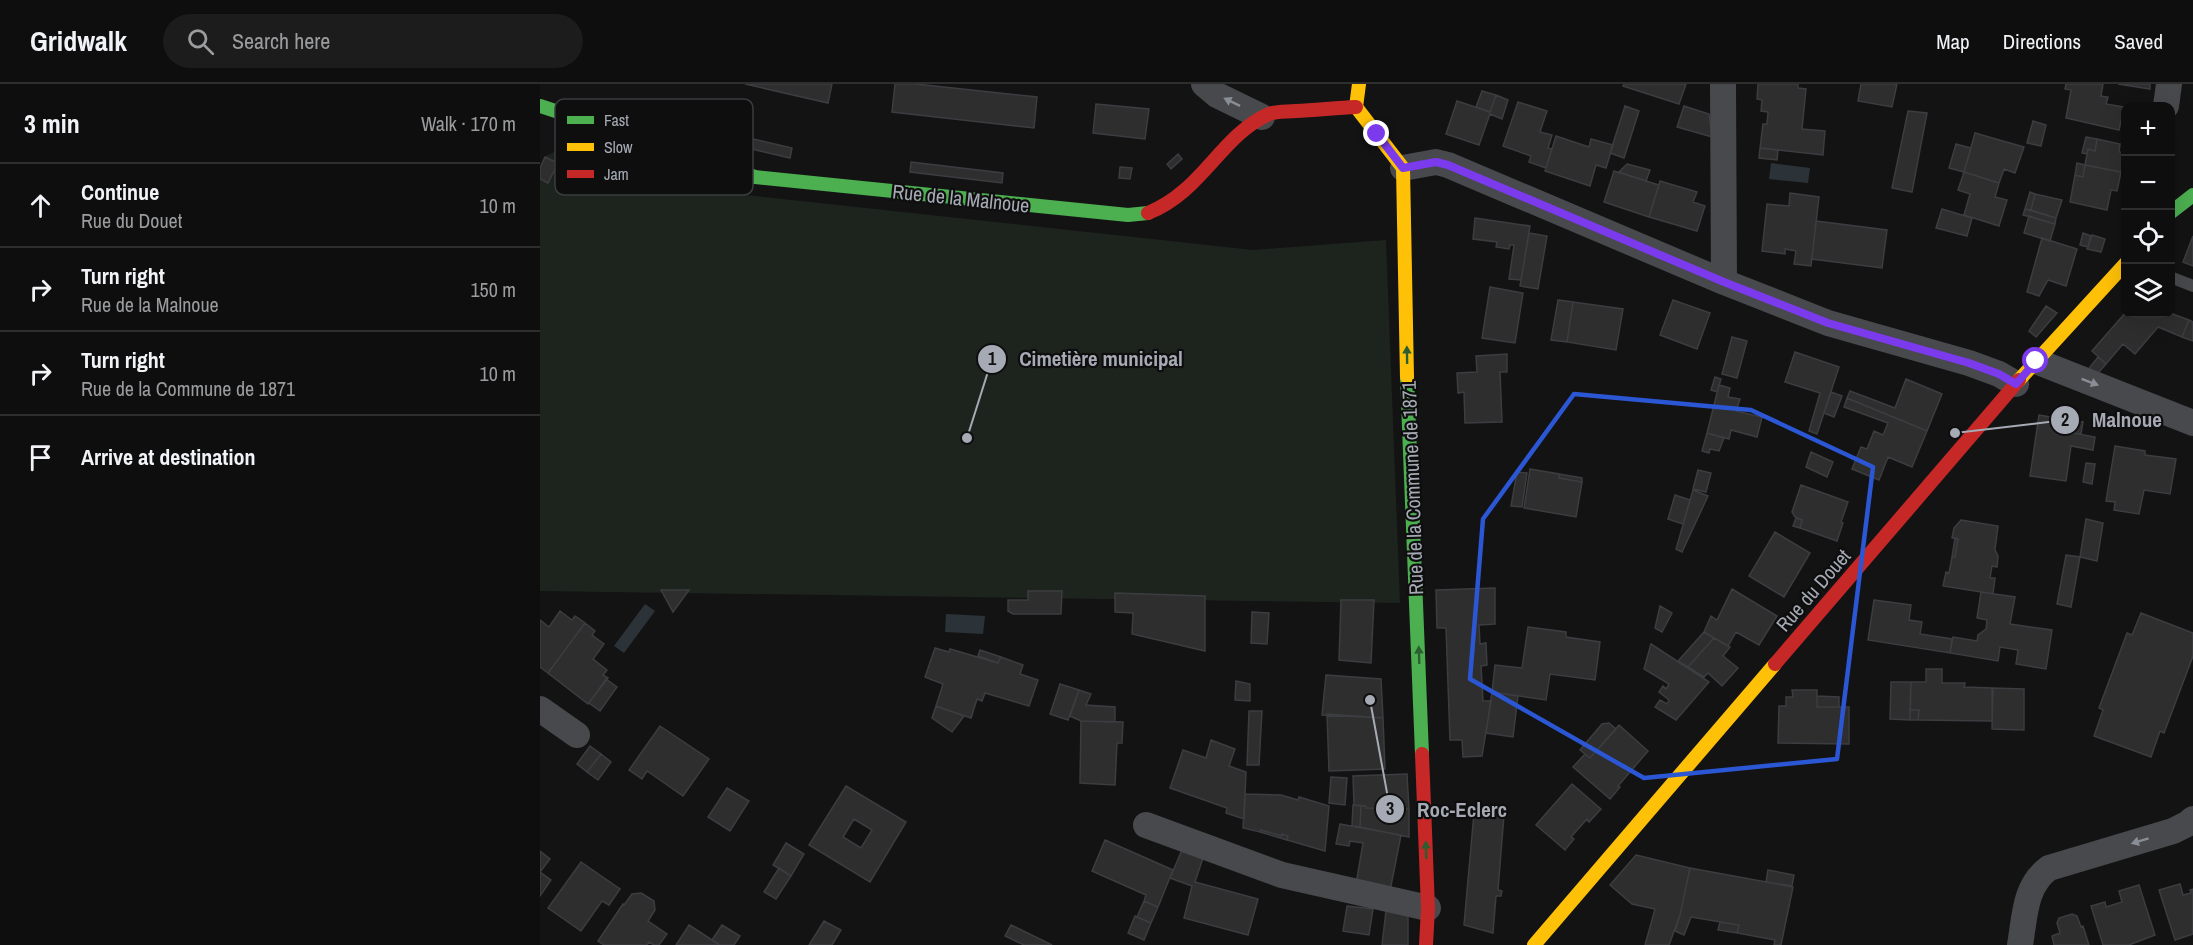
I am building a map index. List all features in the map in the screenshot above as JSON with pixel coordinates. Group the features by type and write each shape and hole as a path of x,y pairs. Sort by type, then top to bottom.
{"street":[{"path":"1204,84 1217,95 1262,117"},
{"path":"1359,84 1356,106 1403,168 1436,162 1448,165 1724,282 1828,323 1969,363 1999,374 2016,384"},
{"path":"1723,84 1724,282"},
{"path":"2167,102 2169,84"},
{"name":"Rue de la Malnoue","path":"753,177 1128,215 1150,213 1182,194 1243,131 1262,117 1271,113 1356,106"},
{"name":"Rue de la Commune de 1871","path":"1403,168 1407,367 1428,908 1426,945"},
{"path":"2174,210 2193,195"},
{"name":"Rue du Douet","path":"1534,945 2016,384 2125,264"},
{"path":"2036,361 2193,423"},
{"path":"540,709 577,735"},
{"path":"2020,945 2028,898 2034,882 2049,868 2173,831 2187,825 2193,819"},
{"path":"1146,825 1282,875 1428,908"}],"lane":[{"path":"2175,279 2193,286"}],"highlighted area":[{"path":"1574,394 1751,410 1873,467 1837,759 1644,778 1470,679 1483,519"}],"shaded area":[{"path":"555,152 555,195 745,195 1253,250 1386,240 1400,603 540,591 540,168 546,156"},
{"path":"1771,163 1810,168 1808,183 1769,179"},
{"path":"645,604 655,611 624,653 614,646"},
{"path":"946,614 985,616 983,634 945,632"}],"building":[{"path":"745,84 832,84 828,103"},
{"path":"895,84 916,84 1037,97 1034,128 892,112"},
{"path":"1624,84 1686,84 1679,104 1623,86"},
{"path":"1758,84 1798,84 1798,88 1806,89 1802,129 1825,131 1823,155 1760,148 1763,124 1767,124 1768,112 1761,111 1762,100 1757,99"},
{"path":"1861,84 1897,84 1892,107 1858,101"},
{"path":"2066,84 2103,84 2101,96 2108,97 2106,104 2121,106 2119,130 2066,118 2071,90 2065,89"},
{"path":"2118,84 2150,84 2150,89"},
{"path":"1482,91 1496,95 1490,112 1476,107"},
{"path":"1496,95 1508,100 1502,119 1490,114 1479,145 1446,134 1457,101 1490,112"},
{"path":"1518,102 1547,111 1540,132 1552,135 1548,148 1552,149 1546,168 1529,162 1531,156 1503,146"},
{"path":"1096,104 1149,109 1145,139 1093,133"},
{"path":"1625,106 1639,111 1624,158 1610,153"},
{"path":"1684,106 1709,114 1712,137 1677,127"},
{"path":"1908,111 1927,113 1912,192 1892,188"},
{"path":"2033,121 2046,125 2041,146 2027,143"},
{"path":"1975,133 2024,147 2015,173 2004,169 1999,183 1964,172"},
{"path":"1556,136 1589,147 1591,139 1613,145 1606,168 1596,165 1590,186 1545,171"},
{"path":"2086,137 2097,139 2095,151 2088,149 2087,154 2082,153"},
{"path":"753,139 792,148 790,158 753,149"},
{"path":"2097,139 2120,144 2121,172 2085,165 2088,149 2095,151"},
{"path":"1956,144 1971,148 1964,172 1949,168"},
{"path":"1760,148 1778,150 1777,160 1759,158"},
{"path":"1178,154 1182,159 1171,169 1167,164"},
{"path":"545,157 555,162 555,169 548,183 540,179 540,168"},
{"path":"911,162 1003,173 1002,183 910,172"},
{"path":"2077,163 2085,165 2083,177 2075,175"},
{"path":"1627,164 1650,170 1646,181 1619,172"},
{"path":"2085,165 2121,172 2117,191 2111,190 2107,210 2070,202 2075,175 2083,177"},
{"path":"1120,167 1132,168 1130,179 1119,178"},
{"path":"1614,171 1659,185 1649,217 1604,202"},
{"path":"1964,172 1999,183 1995,197 2007,200 1999,226 1964,215 1970,194 1958,190"},
{"path":"1660,181 1697,192 1693,202 1705,206 1697,231 1649,217"},
{"path":"2030,192 2035,194 2031,210 2025,209"},
{"path":"1790,193 1819,197 1811,266 1794,264 1796,251 1785,249 1785,254 1762,251 1767,204 1789,206"},
{"path":"2035,194 2062,200 2056,218 2031,210"},
{"path":"1942,209 1972,218 1967,236 1936,228"},
{"path":"2025,209 2056,218 2055,224 2023,215"},
{"path":"2029,216 2055,224 2050,241 2024,233"},
{"path":"1475,218 1530,226 1521,280 1509,279 1514,245 1510,245 1509,249 1496,247 1497,242 1473,239"},
{"path":"1816,221 1887,230 1882,268 1812,259"},
{"path":"1529,233 1547,236 1538,289 1520,286"},
{"path":"2083,233 2091,236 2088,247 2080,245"},
{"path":"2092,235 2105,239 2101,252 2087,249"},
{"path":"2193,236 2193,266 2183,262"},
{"path":"2042,238 2077,249 2066,286 2048,280 2039,296 2027,292"},
{"path":"1490,287 1523,293 1515,343 1482,338"},
{"path":"1558,300 1573,302 1567,342 1551,340"},
{"path":"1673,300 1710,313 1697,349 1660,335"},
{"path":"1573,302 1623,309 1616,350 1567,342"},
{"path":"2046,306 2057,313 2036,337 2029,331"},
{"path":"2175,315 2189,320 2182,337 2158,327 2135,354 2123,344 2106,364 2092,351 2121,318 2175,318"},
{"path":"2189,320 2193,322 2193,341 2182,337"},
{"path":"1732,337 1747,341 1737,378 1722,374"},
{"path":"1795,352 1839,367 1817,434 1809,431 1820,393 1785,382"},
{"path":"1507,354 1507,372 1500,372 1502,422 1465,423 1464,392 1458,393 1457,373 1477,372 1476,356"},
{"path":"2098,357 2106,364 2098,373 2087,371"},
{"path":"1715,377 1721,379 1717,392 1711,390"},
{"path":"1906,379 1942,394 1927,431 1847,398 1850,391 1895,408"},
{"path":"1719,385 1730,388 1728,397 1740,399 1736,411 1762,417 1757,437 1731,430 1729,439 1707,433"},
{"path":"1831,392 1842,396 1834,417 1824,413"},
{"path":"1847,398 1927,431 1912,467 1888,457 1879,480 1852,469 1861,447 1867,449 1874,431 1883,435 1888,423 1844,407"},
{"path":"2039,415 2074,421 2073,433 2095,437 2093,450 2071,446 2066,481 2030,476"},
{"path":"2074,421 2083,422 2081,434 2073,433"},
{"path":"1707,433 1724,438 1719,451 1710,449 1709,453 1702,451"},
{"path":"2115,446 2145,451 2145,455 2176,459 2170,494 2144,490 2139,514 2114,510 2115,502 2106,501"},
{"path":"1811,452 1833,462 1827,477 1806,467"},
{"path":"2086,463 2095,464 2092,484 2083,482"},
{"path":"1530,469 1559,474 1559,478 1582,482 1576,517 1524,508"},
{"path":"1698,470 1711,473 1706,492 1693,489"},
{"path":"1517,472 1527,473 1522,507 1511,506"},
{"path":"1559,474 1582,478 1582,482 1559,478"},
{"path":"1801,485 1848,502 1837,541 1800,528 1802,520 1795,517 1792,512"},
{"path":"1693,490 1708,496 1682,552 1676,549"},
{"path":"1675,495 1690,500 1683,524 1668,519"},
{"path":"1796,518 1802,520 1800,528 1793,526"},
{"path":"2086,519 2103,523 2097,561 2080,557"},
{"path":"1961,520 1998,526 1995,550 1998,556 1997,567 1992,566 1990,578 1995,578 1993,594 1943,586 1946,572 1949,573 1952,557 1955,557 1958,539 1952,538 1954,528"},
{"path":"1775,532 1810,553 1784,597 1749,576"},
{"path":"1955,538 1958,539 1955,557 1952,557"},
{"path":"2066,555 2080,557 2071,607 2057,604"},
{"path":"1495,588 1495,624 1479,625 1480,644 1486,643 1487,665 1481,666 1483,701 1491,701 1482,756 1463,757 1462,740 1450,740 1446,628 1437,628 1436,590"},
{"path":"1732,589 1777,616 1759,645 1736,632 1728,646 1704,632 1711,616 1717,620"},
{"path":"661,590 689,590 673,612"},
{"path":"1028,591 1062,591 1061,614 1013,614 1008,611 1008,600 1028,600"},
{"path":"1981,592 2015,597 2010,624 2052,630 2046,669 2016,664 2018,650 2000,647 1998,661 1950,653 1953,637 1977,641 1978,635 1986,629 1987,620 1977,618"},
{"path":"1115,593 1205,596 1205,651 1132,634 1133,613 1115,612"},
{"path":"1341,600 1374,600 1371,663 1339,660"},
{"path":"1874,600 1911,605 1909,620 1922,622 1920,634 1952,639 1950,653 1868,640"},
{"path":"1660,606 1672,613 1662,632 1655,628"},
{"path":"560,611 572,620 575,616 585,623 548,673 540,667 540,620 549,627"},
{"path":"1252,612 1269,613 1267,644 1251,643"},
{"path":"2141,613 2193,633 2193,656 2164,733 2160,731 2151,757 2094,736 2103,710 2099,708 2127,633 2132,635"},
{"path":"585,623 595,631 592,635 604,644 593,659 607,670 603,675 608,678 588,704 548,673"},
{"path":"1528,627 1566,632 1566,637 1600,642 1595,680 1550,674 1546,700 1492,692 1495,665 1522,668"},
{"path":"1704,632 1714,638 1688,667 1678,661"},
{"path":"1714,638 1730,647 1723,656 1738,668 1722,686 1708,673 1704,677 1688,667"},
{"path":"1651,644 1709,682 1676,720 1655,707 1660,700 1667,704 1669,700 1659,692 1663,686 1666,689 1669,684 1644,669"},
{"path":"935,648 949,652 950,649 998,663 1001,657 1023,665 1020,674 1038,680 1029,706 985,693 982,701 977,699 971,718 936,706 943,684 925,677"},
{"path":"980,650 1001,657 998,663 978,656"},
{"path":"1926,669 1942,669 1942,683 1965,683 1964,687 1992,688 1992,721 1918,720 1919,710 1910,710 1911,682 1926,682"},
{"path":"1326,675 1381,679 1383,718 1322,715"},
{"path":"606,679 617,687 600,711 589,703"},
{"path":"1236,681 1250,684 1250,701 1235,700"},
{"path":"1891,682 1911,682 1910,720 1890,719"},
{"path":"1060,684 1079,690 1068,720 1050,714"},
{"path":"1993,688 2024,689 2024,730 1992,729"},
{"path":"1079,690 1091,694 1086,705 1115,707 1115,722 1081,721 1070,716"},
{"path":"1792,690 1817,690 1817,707 1849,707 1849,744 1778,743 1779,706 1786,706 1786,697 1793,697"},
{"path":"1492,692 1518,696 1513,737 1486,733"},
{"path":"1817,696 1839,697 1839,707 1817,707"},
{"path":"936,706 964,716 952,732 932,718"},
{"path":"1910,710 1919,710 1918,720 1910,720"},
{"path":"1249,711 1262,711 1259,765 1247,765"},
{"path":"1327,714 1383,718 1385,769 1329,771"},
{"path":"1081,721 1123,722 1122,743 1117,743 1115,785 1080,783"},
{"path":"1609,723 1616,729 1590,758 1580,750 1602,724"},
{"path":"1619,725 1648,751 1610,799 1573,767 1585,754 1590,758"},
{"path":"660,726 709,759 683,796 647,771 642,779 629,770"},
{"path":"1211,740 1235,749 1229,766 1246,772 1244,819 1226,813 1227,808 1170,788 1183,750 1206,758"},
{"path":"590,746 601,754 587,772 577,764"},
{"path":"601,754 611,762 598,780 587,772"},
{"path":"1407,774 1409,809 1366,808 1366,806 1354,805 1353,776"},
{"path":"1331,777 1347,778 1345,805 1329,803"},
{"path":"1572,784 1601,809 1589,822 1587,819 1571,837 1574,839 1565,850 1536,825"},
{"path":"846,786 906,822 870,882 809,845","holes":["854,819 872,830 861,848 843,837"]},
{"path":"727,788 749,801 730,831 708,817"},
{"path":"1245,794 1281,795 1298,800 1299,797 1329,806 1325,851 1287,840 1288,836 1282,834 1282,836 1243,828"},
{"path":"1353,805 1361,806 1360,827 1352,826"},
{"path":"1361,806 1409,809 1409,837 1360,827"},
{"path":"1474,813 1504,815 1498,890 1502,891 1501,896 1496,896 1493,933 1464,925"},
{"path":"1340,824 1401,835 1390,891 1356,884 1363,843 1350,841 1349,846 1336,844"},
{"path":"1261,830 1288,836 1287,840 1260,832"},
{"path":"1105,840 1173,870 1158,907 1144,901 1146,895 1092,871"},
{"path":"786,843 804,854 791,876 773,865"},
{"path":"1182,850 1203,858 1195,882 1258,899 1248,935 1184,918 1192,886 1170,878"},
{"path":"540,851 550,859 540,872"},
{"path":"1636,855 1690,868 1680,915 1669,945 1645,945 1655,909 1632,904 1610,885"},
{"path":"581,862 620,889 609,905 602,901 581,931 548,908"},
{"path":"779,868 791,876 776,899 764,892"},
{"path":"1690,868 1793,887 1781,945 1774,945 1775,940 1737,933 1739,925 1691,917 1684,935 1675,931"},
{"path":"1768,870 1794,875 1792,886 1766,882"},
{"path":"540,872 551,880 540,896"},
{"path":"2180,884 2183,895 2191,893 2190,890 2193,889 2193,934 2175,940 2159,890"},
{"path":"2139,885 2155,935 2129,945 2103,945 2091,906 2105,902 2106,907 2122,902 2119,891"},
{"path":"641,893 654,901 655,910 648,921 667,934 659,945 649,942 647,945 604,945 598,941 623,904 632,894"},
{"path":"1144,901 1158,907 1151,923 1137,917"},
{"path":"1347,906 1373,909 1369,935 1343,931"},
{"path":"1386,911 1406,914 1408,917 1408,945 1382,945"},
{"path":"2072,914 2077,916 2081,927 2083,926 2089,945 2054,945 2052,936 2060,933 2057,923 2059,918"},
{"path":"1135,916 1151,923 1144,940 1128,933"},
{"path":"824,921 841,930 832,945 809,945"},
{"path":"1720,922 1739,925 1737,933 1718,930"},
{"path":"689,925 712,940 720,945 676,945"},
{"path":"722,925 740,936 734,945 720,945 712,940"},
{"path":"1011,925 1052,945 1024,945 1005,936"}],"traffic: fast":[{"path":"540,106 555,111"},
{"path":"753,176 1128,215 1148,213"},
{"path":"2174,210 2193,195"},
{"path":"1407,377 1422,754"}],"traffic: slow":[{"path":"1359,84 1356,107 1403,168 1407,377"},
{"path":"2019,380 2125,264"},
{"path":"1534,945 1775,664"}],"traffic: jam":[{"path":"1148,213 1183,191 1237,136 1269,114 1356,107"},
{"path":"1775,664 2019,380"},
{"path":"1422,754 1428,908 1426,945"}],"place":[{"name":"Malnoue","path":"1955,433"},
{"name":"Cimetière municipal","path":"967,438"},
{"name":"Roc-Eclerc","path":"1370,700"}],"route":[{"path":"1377,134 1403,168 1436,162 1448,165 1724,282 1828,323 1969,363 1999,374 2016,384 2036,361"}]}
